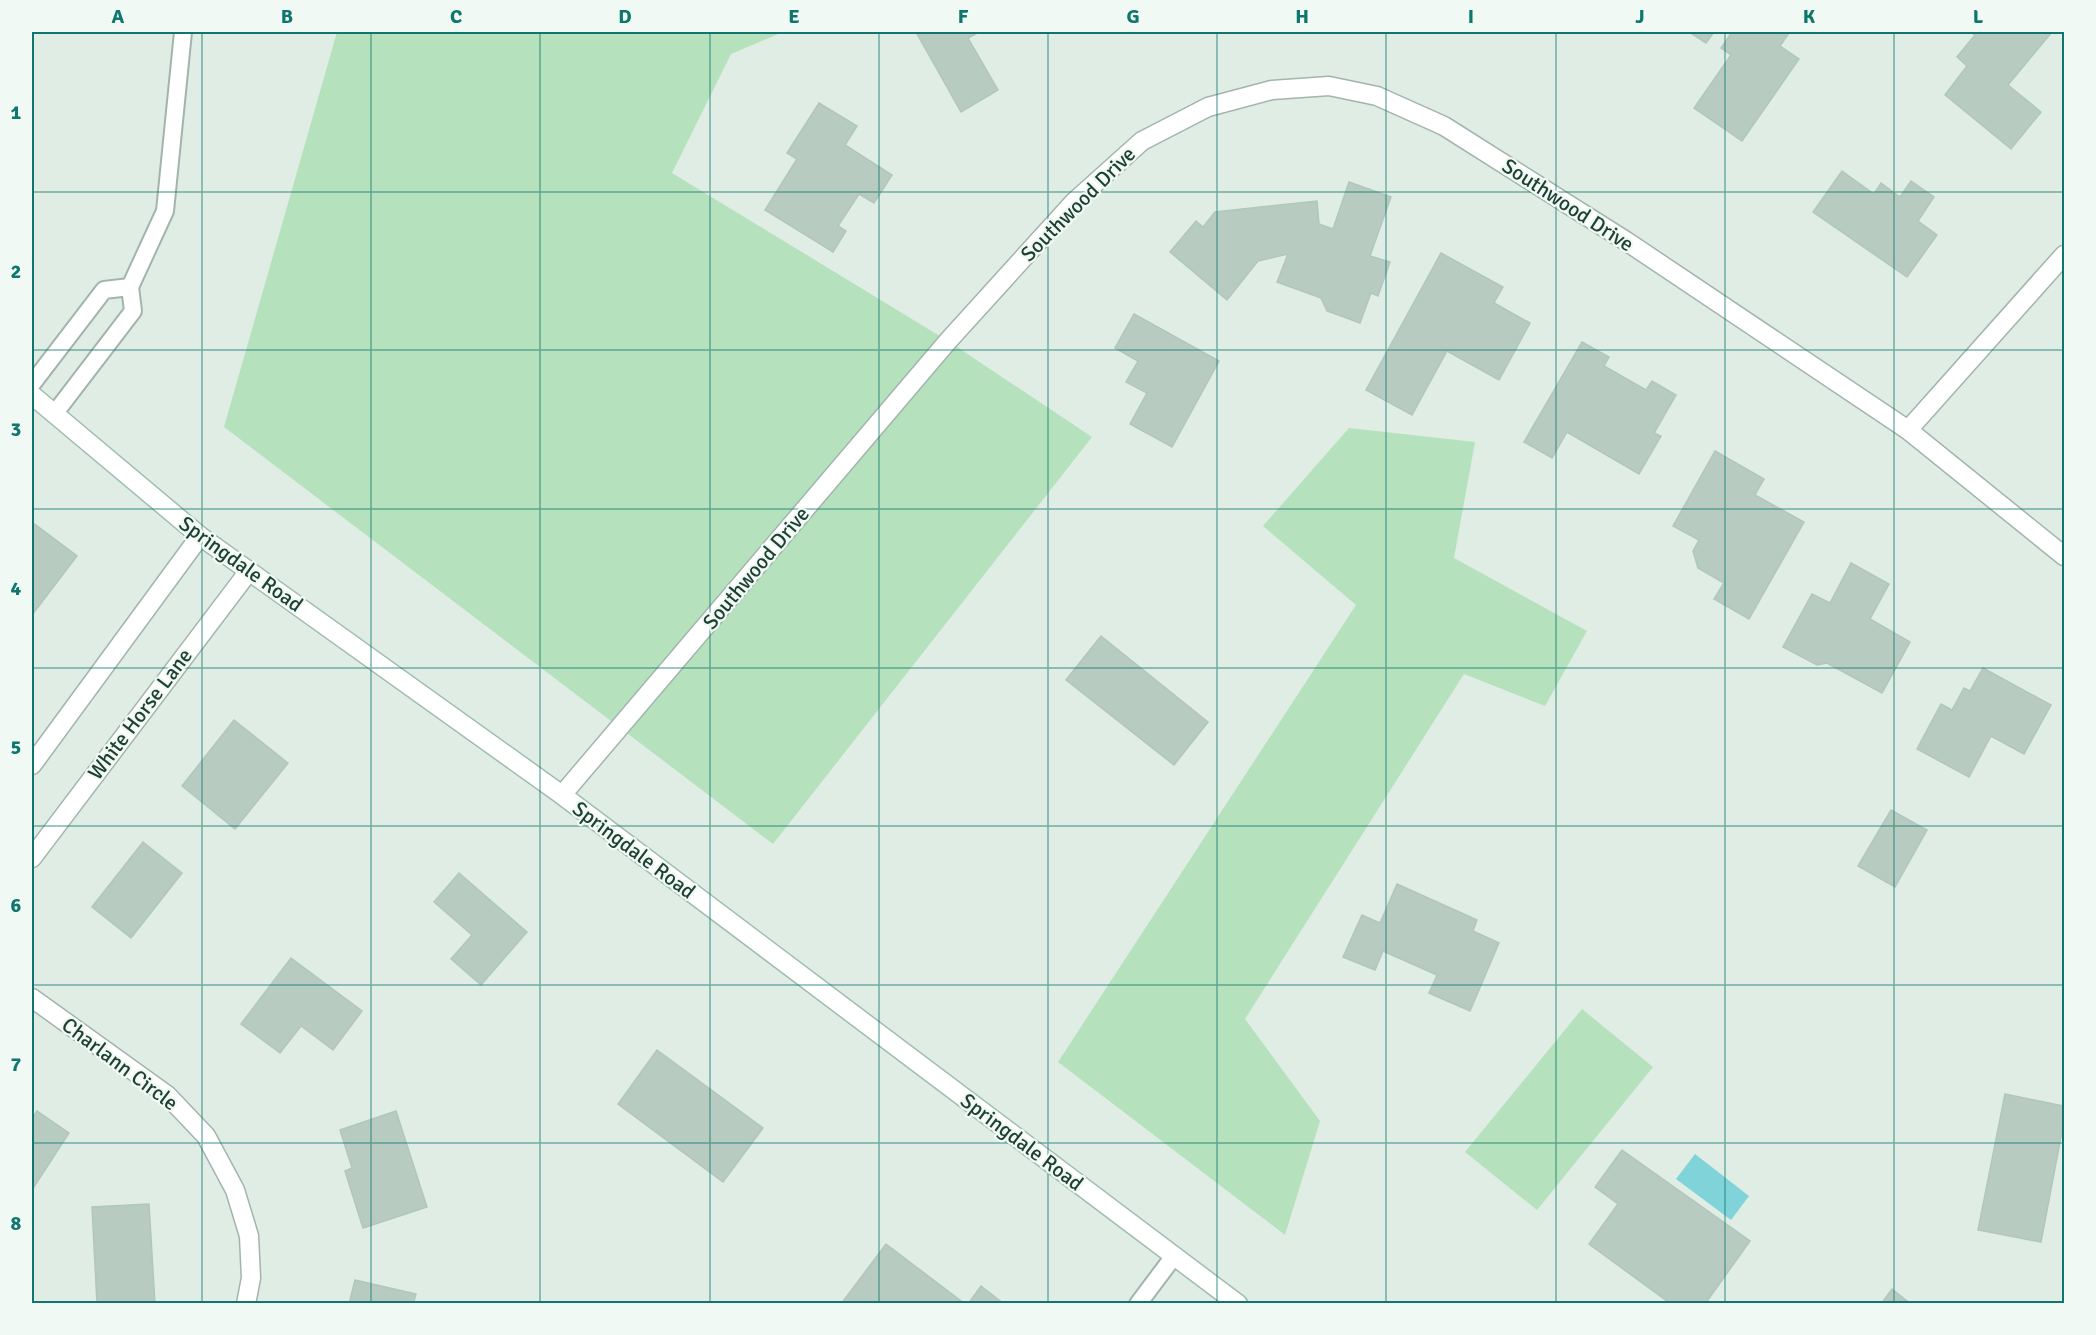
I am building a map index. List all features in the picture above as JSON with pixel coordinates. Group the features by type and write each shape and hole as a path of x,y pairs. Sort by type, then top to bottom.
{"street":[{"name":"Southwood Drive","path":"562,795 940,350 1074,202 1142,141 1208,107 1272,90 1329,86 1377,96 1444,126 1626,242 1908,430 2064,555"},
{"path":"1908,430 2064,255"},
{"name":"Springdale Road","path":"32,395 200,536 562,795 1238,1304"},
{"path":"32,765 200,536"},
{"name":"White Horse Lane","path":"32,858 249,571"},
{"name":"Charlann Circle","path":"32,998 167,1095 206,1136 235,1190 249,1236 251,1278 246,1304"}],"lane":[{"path":"55,413 133,311 130,287 165,211 183,32"},
{"path":"32,384 104,290 130,287"},
{"path":"1138,1304 1174,1256"}],"green space":[{"path":"337,32 783,32 731,54 672,173 948,341 1092,437 773,844 224,427"},
{"path":"1349,428 1475,442 1454,558 1587,631 1545,706 1464,674 1245,1019 1320,1121 1285,1235 1058,1062 1356,605 1263,526"},
{"path":"1582,1009 1653,1067 1537,1210 1465,1152"}],"water":[{"path":"1695,1154 1749,1196 1731,1220 1676,1179"}],"building":[{"path":"916,32 979,32 968,38 998,90 961,112"},
{"path":"1689,32 1714,32 1706,43"},
{"path":"1732,32 1788,32 1780,46 1799,59 1742,141 1694,108 1731,55 1721,48"},
{"path":"1970,32 2052,32 2008,85 2041,112 2011,149 1945,95 1967,66 1957,57 1975,35"},
{"path":"819,103 857,126 845,145 892,175 874,203 859,194 838,226 846,231 833,252 765,210 797,159 787,153"},
{"path":"1842,171 1874,194 1881,183 1900,197 1911,181 1934,197 1918,221 1937,235 1907,277 1813,212"},
{"path":"1349,182 1391,197 1370,256 1390,262 1378,296 1371,293 1360,323 1327,311 1321,298 1277,282 1288,254 1258,261 1227,300 1170,252 1196,221 1203,227 1215,212 1317,201 1319,224 1333,229"},
{"path":"1441,253 1503,287 1494,303 1530,323 1499,380 1447,351 1412,415 1366,390"},
{"path":"1134,314 1219,361 1172,447 1130,424 1147,393 1126,382 1138,361 1115,348"},
{"path":"1582,342 1609,357 1604,366 1646,390 1652,381 1676,395 1654,433 1661,436 1639,474 1567,432 1552,458 1524,442"},
{"path":"1715,451 1764,479 1755,495 1804,522 1749,619 1714,599 1724,583 1698,568 1693,551 1699,540 1673,526"},
{"path":"32,522 77,556 32,615"},
{"path":"1851,563 1889,584 1870,619 1910,642 1882,693 1827,663 1817,665 1783,647 1812,594 1830,603"},
{"path":"1101,636 1208,722 1174,765 1066,680"},
{"path":"1983,668 2051,705 2024,754 1991,736 1969,777 1917,749 1941,704 1952,710 1964,688 1970,691"},
{"path":"234,720 288,763 235,829 182,786"},
{"path":"1891,810 1927,830 1895,887 1858,866"},
{"path":"143,842 182,873 131,938 92,907"},
{"path":"459,873 527,932 481,985 451,959 472,935 434,902"},
{"path":"1397,884 1477,920 1473,931 1499,943 1470,1011 1429,993 1437,975 1383,951 1375,970 1343,957 1362,915 1380,923"},
{"path":"291,958 362,1011 333,1050 301,1026 280,1053 241,1024"},
{"path":"657,1050 763,1128 723,1182 618,1104"},
{"path":"2005,1094 2064,1106 2064,1121 2041,1242 1978,1230"},
{"path":"37,1111 69,1133 32,1190 32,1119"},
{"path":"396,1111 427,1207 363,1228 345,1171 352,1168 340,1130"},
{"path":"1622,1150 1750,1241 1705,1304 1671,1304 1589,1244 1618,1204 1595,1187"},
{"path":"149,1204 155,1304 97,1304 92,1207"},
{"path":"886,1244 965,1304 841,1304"},
{"path":"355,1280 416,1294 413,1304 349,1304"},
{"path":"981,1286 1004,1304 968,1304"},
{"path":"1892,1289 1911,1304 1881,1304"}]}
